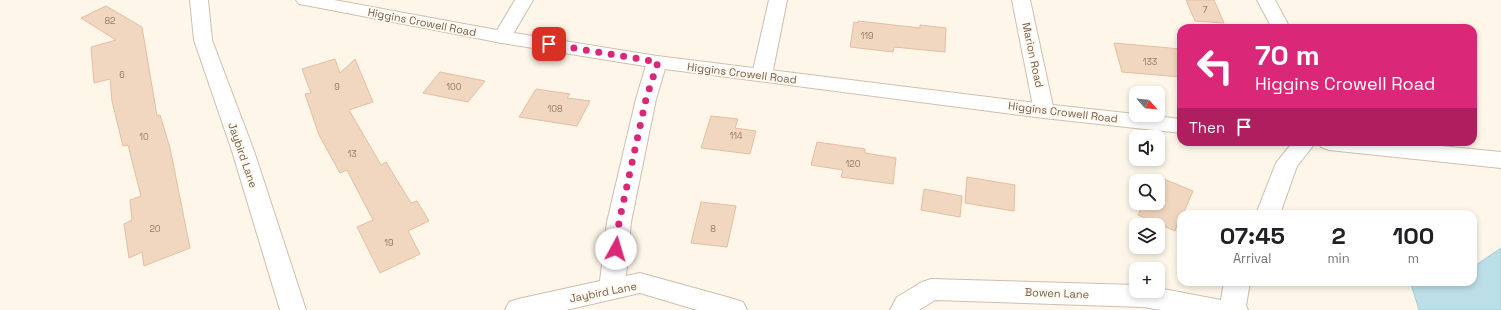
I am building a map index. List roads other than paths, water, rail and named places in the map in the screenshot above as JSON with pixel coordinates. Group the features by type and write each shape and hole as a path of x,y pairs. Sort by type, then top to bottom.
{"street":[{"name":"Jaybird Lane","path":"199,0 203,40 243,151 293,310"},
{"name":"Higgins Crowell Road","path":"305,0 502,37 658,62 1044,111 1177,126"},
{"path":"502,37 524,0"},
{"path":"762,75 778,0"},
{"name":"Marion Road","path":"1021,0 1044,111"},
{"path":"1266,0 1279,24"},
{"path":"612,289 619,222 646,99 658,62"},
{"path":"1269,210 1287,163 1302,146"},
{"path":"1373,146 1501,160"},
{"name":"Jaybird Lane","path":"518,310 640,283 734,310"},
{"path":"1235,310 1233,306 1236,286"},
{"name":"Bowen Lane","path":"902,310 906,305 931,289 1144,296 1218,310"}],"water":[{"path":"1501,248 1501,310 1419,310 1412,286 1477,286 1477,264"}]}
